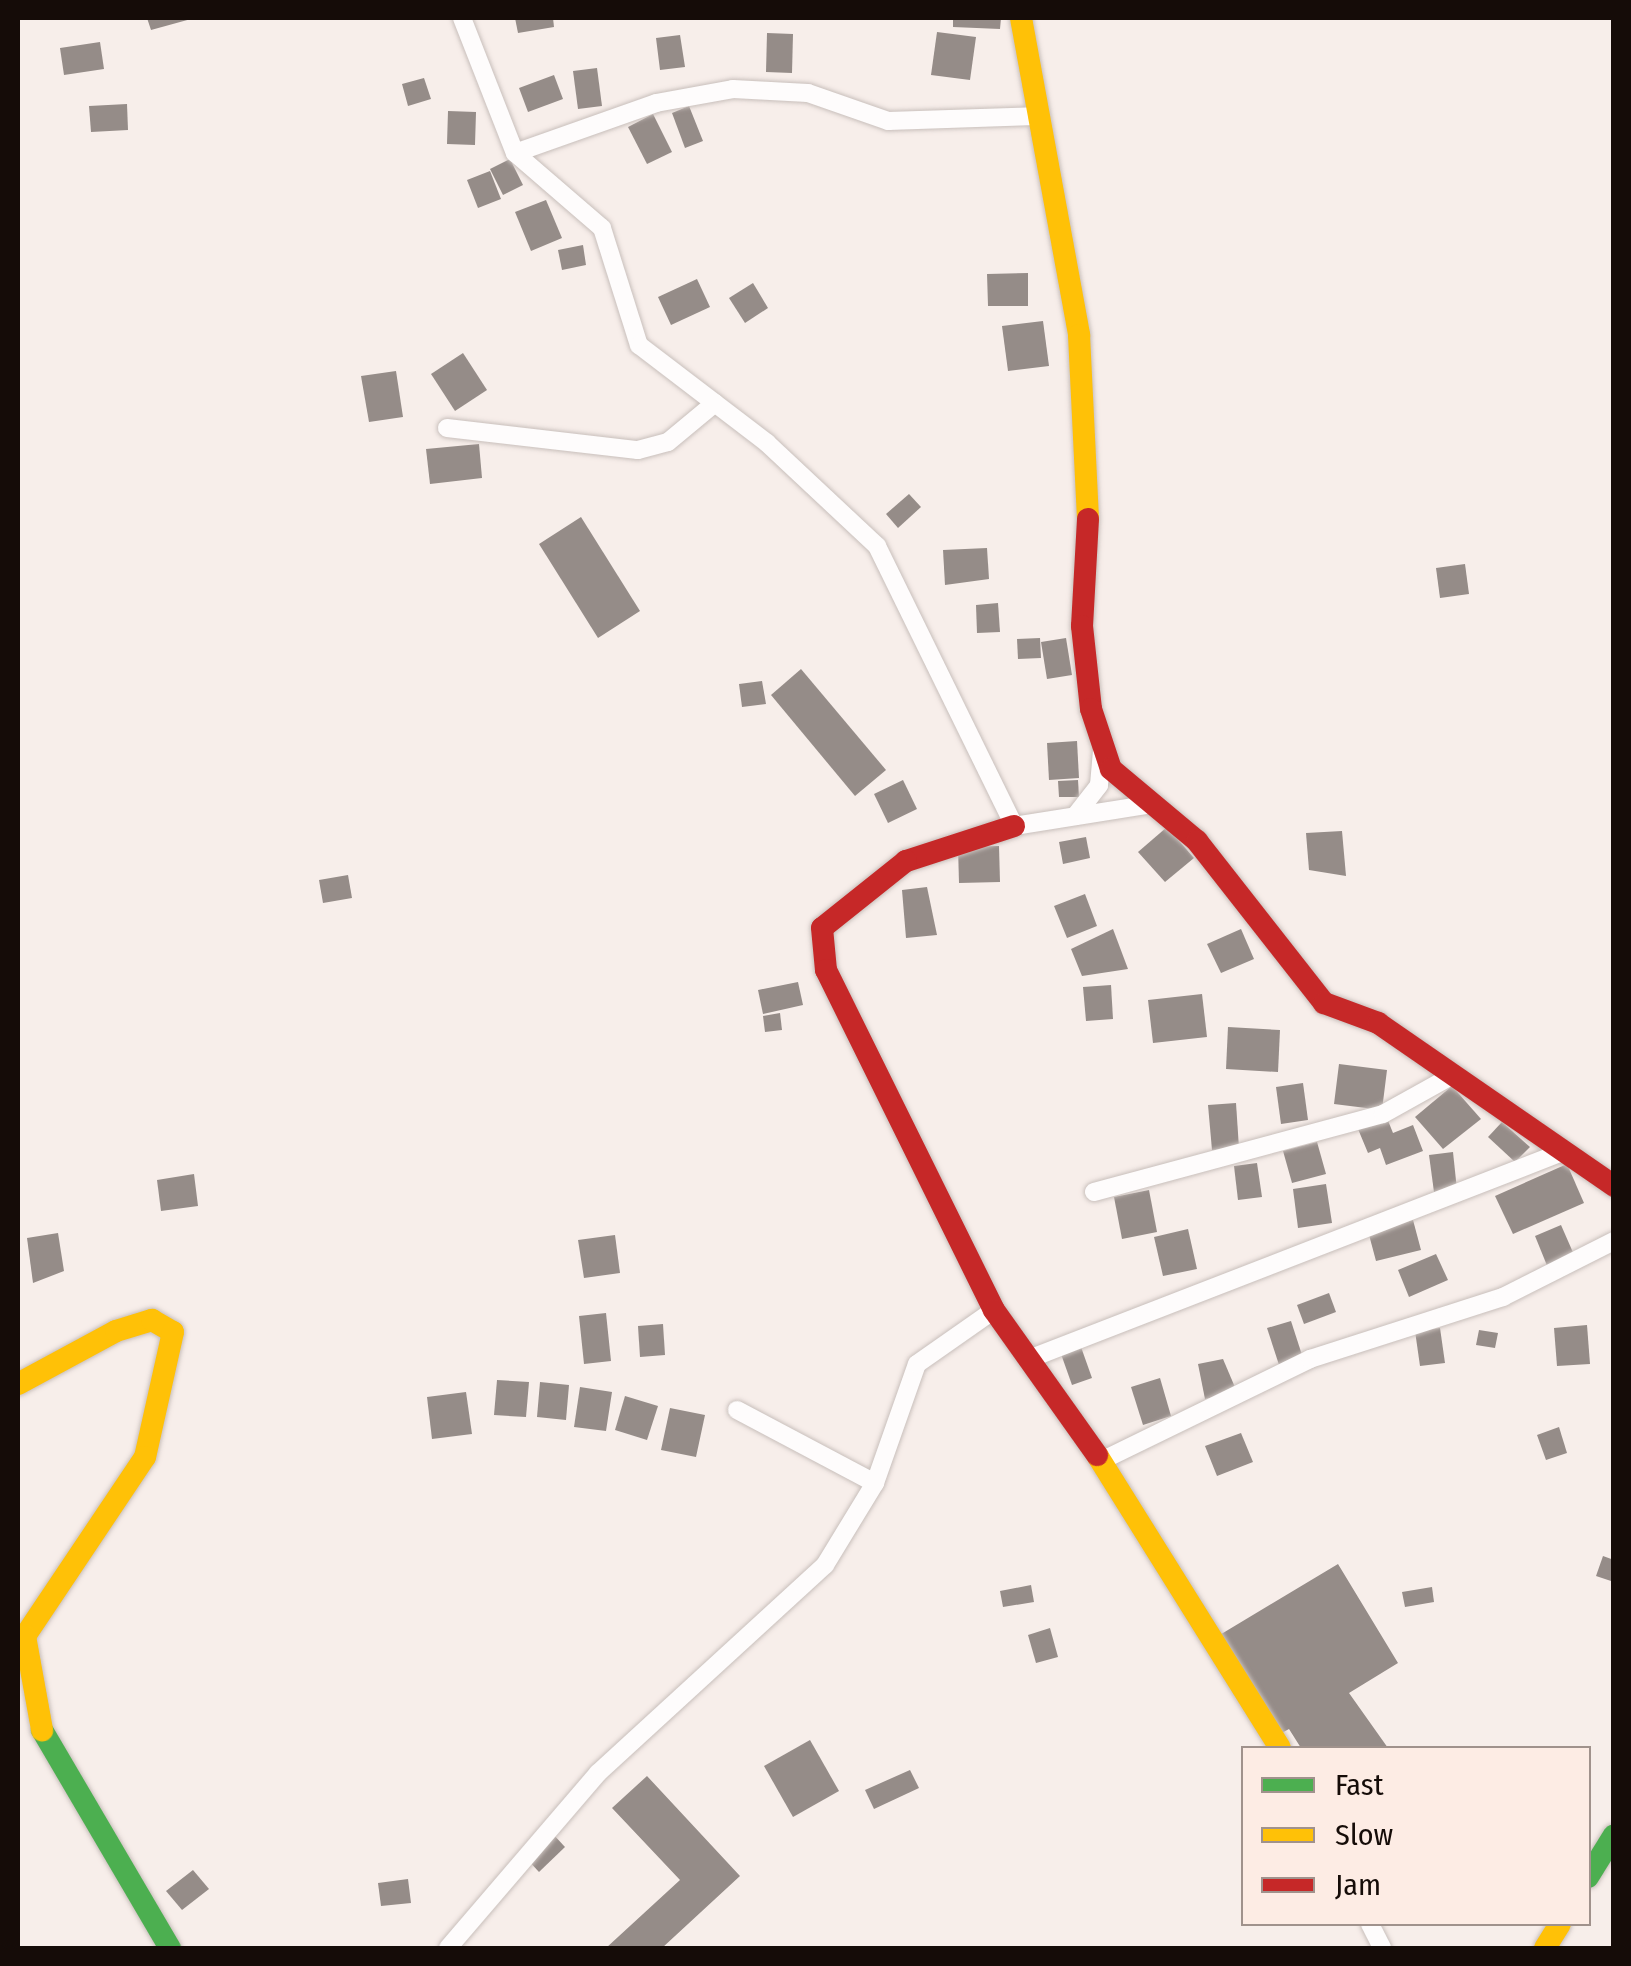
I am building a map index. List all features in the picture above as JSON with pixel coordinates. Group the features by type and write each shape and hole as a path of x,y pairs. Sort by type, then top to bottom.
{"street":[{"path":"462,18 514,153 602,228 639,344 715,403 877,546 1014,826"},
{"path":"1021,18 1035,116 1079,334 1090,502 1082,626 1103,746 1111,770 1197,840 1324,1003 1378,1023 1614,1186"},
{"path":"514,153 656,102 734,89 808,94 888,121 1035,116"},
{"path":"446,428 638,450 668,442 715,403"},
{"path":"1076,816 1099,785 1103,746"},
{"path":"1153,804 1014,826 906,861 822,928 826,970 994,1310 1101,1461 1279,1746"},
{"path":"1094,1192 1384,1114 1455,1074"},
{"path":"1029,1359 1565,1151"},
{"path":"1101,1461 1310,1360 1502,1298 1614,1241"},
{"path":"448,1948 598,1773 825,1564 875,1483 917,1364 994,1310"},
{"path":"18,1384 116,1331 152,1320 173,1332 144,1457 25,1636 43,1734 170,1948"},
{"path":"737,1410 875,1483"},
{"path":"1591,1872 1614,1835"},
{"path":"1545,1948 1559,1926"}],"building":[{"path":"147,18 191,18 191,19 151,30"},
{"path":"515,18 553,18 554,27 518,33"},
{"path":"953,18 1001,18 1000,29 953,27"},
{"path":"937,32 976,37 970,80 931,75"},
{"path":"767,33 793,34 792,73 766,72"},
{"path":"680,35 685,67 660,70 656,38"},
{"path":"100,42 104,69 64,75 60,48"},
{"path":"597,68 602,106 578,109 573,71"},
{"path":"554,75 563,99 528,112 519,88"},
{"path":"424,78 431,99 408,106 402,84"},
{"path":"127,104 128,130 91,132 89,106"},
{"path":"689,106 703,141 685,148 672,113"},
{"path":"448,111 476,112 475,145 447,144"},
{"path":"653,114 672,152 647,164 628,127"},
{"path":"510,159 523,185 503,195 490,169"},
{"path":"490,171 501,199 478,208 467,180"},
{"path":"546,200 562,238 531,251 515,212"},
{"path":"583,245 586,265 562,270 558,250"},
{"path":"1028,273 1028,306 988,306 987,274"},
{"path":"697,279 710,307 671,325 658,297"},
{"path":"753,283 768,308 745,323 729,298"},
{"path":"1043,321 1049,366 1008,371 1002,326"},
{"path":"463,353 487,390 455,411 431,374"},
{"path":"396,371 403,417 369,422 361,376"},
{"path":"479,444 482,478 430,484 426,449"},
{"path":"909,494 921,507 898,528 886,514"},
{"path":"581,517 640,611 598,638 539,544"},
{"path":"987,548 989,579 945,585 943,550"},
{"path":"1465,564 1469,594 1440,598 1436,568"},
{"path":"998,603 1000,632 977,633 976,605"},
{"path":"1040,638 1041,658 1018,659 1017,639"},
{"path":"1066,638 1072,675 1047,679 1041,642"},
{"path":"801,669 886,770 855,796 771,695"},
{"path":"762,681 766,704 742,707 739,684"},
{"path":"1077,741 1079,778 1049,780 1047,743"},
{"path":"903,780 917,809 888,823 874,794"},
{"path":"1078,780 1079,797 1059,797 1058,781"},
{"path":"1167,827 1194,858 1165,882 1138,852"},
{"path":"1342,831 1346,876 1309,870 1306,833"},
{"path":"1086,837 1090,858 1063,864 1059,842"},
{"path":"999,846 1000,882 959,883 958,847"},
{"path":"348,875 352,898 323,903 319,880"},
{"path":"927,887 937,935 906,938 902,890"},
{"path":"1085,894 1097,926 1067,938 1054,906"},
{"path":"1113,929 1128,969 1082,976 1071,949"},
{"path":"1241,929 1254,959 1221,973 1207,944"},
{"path":"798,982 803,1005 763,1014 758,990"},
{"path":"1111,985 1113,1019 1086,1021 1083,987"},
{"path":"1202,994 1207,1037 1153,1043 1148,1000"},
{"path":"780,1013 782,1030 765,1032 763,1016"},
{"path":"1228,1027 1280,1030 1278,1072 1226,1069"},
{"path":"1339,1064 1387,1070 1382,1110 1334,1104"},
{"path":"1303,1083 1308,1120 1281,1124 1276,1087"},
{"path":"1452,1086 1481,1119 1443,1149 1415,1117"},
{"path":"1236,1103 1239,1148 1212,1150 1208,1105"},
{"path":"1387,1118 1393,1133 1413,1125 1423,1151 1386,1165 1380,1148 1368,1153 1358,1129"},
{"path":"1502,1122 1530,1147 1515,1162 1488,1137"},
{"path":"1317,1142 1326,1174 1292,1183 1283,1151"},
{"path":"1453,1152 1457,1190 1434,1192 1429,1155"},
{"path":"1257,1163 1262,1197 1238,1200 1234,1166"},
{"path":"1567,1164 1584,1203 1513,1234 1495,1196"},
{"path":"194,1174 198,1206 161,1211 157,1180"},
{"path":"1326,1184 1332,1223 1298,1228 1293,1189"},
{"path":"1149,1190 1157,1232 1122,1239 1114,1197"},
{"path":"1413,1220 1421,1250 1376,1261 1368,1231"},
{"path":"1561,1225 1575,1257 1548,1268 1535,1236"},
{"path":"1188,1229 1197,1269 1163,1276 1154,1237"},
{"path":"58,1233 64,1271 33,1283 27,1238"},
{"path":"615,1235 620,1273 584,1278 578,1240"},
{"path":"1436,1254 1448,1280 1409,1297 1398,1270"},
{"path":"1329,1293 1336,1312 1304,1324 1297,1305"},
{"path":"606,1313 611,1361 584,1364 579,1316"},
{"path":"1291,1321 1302,1355 1281,1371 1267,1328"},
{"path":"663,1324 665,1355 640,1357 638,1326"},
{"path":"1587,1325 1590,1364 1557,1366 1554,1328"},
{"path":"1440,1328 1445,1363 1420,1366 1415,1331"},
{"path":"1479,1330 1498,1333 1495,1348 1476,1345"},
{"path":"1081,1347 1092,1378 1072,1385 1061,1354"},
{"path":"1223,1359 1237,1392 1205,1399 1198,1364"},
{"path":"1160,1378 1171,1416 1143,1425 1131,1387"},
{"path":"497,1380 529,1382 526,1417 494,1415"},
{"path":"540,1382 569,1385 566,1420 537,1417"},
{"path":"580,1387 612,1392 606,1431 574,1427"},
{"path":"466,1392 472,1434 432,1439 427,1397"},
{"path":"625,1396 658,1406 647,1440 615,1430"},
{"path":"670,1408 705,1415 696,1457 661,1450"},
{"path":"1559,1427 1567,1453 1546,1460 1537,1435"},
{"path":"1241,1433 1253,1462 1217,1476 1205,1446"},
{"path":"1603,1556 1614,1560 1614,1582 1596,1576"},
{"path":"1338,1564 1398,1663 1349,1693 1387,1746 1300,1746 1289,1729 1278,1735 1218,1636"},
{"path":"1031,1585 1034,1602 1003,1607 1000,1591"},
{"path":"1432,1587 1434,1602 1405,1607 1402,1592"},
{"path":"1050,1628 1058,1657 1036,1663 1028,1635"},
{"path":"810,1740 839,1791 793,1817 764,1766"},
{"path":"910,1770 919,1788 874,1809 865,1790"},
{"path":"647,1776 740,1876 662,1948 606,1948 680,1880 612,1808"},
{"path":"552,1833 565,1847 539,1872 526,1858"},
{"path":"193,1870 209,1889 182,1910 166,1891"},
{"path":"408,1879 411,1903 381,1906 378,1883"}],"traffic: fast":[{"path":"42,1730 170,1948"},
{"path":"1591,1872 1614,1835"}],"traffic: slow":[{"path":"1021,18 1079,335 1088,519"},
{"path":"18,1384 116,1331 152,1320 173,1332 145,1457 25,1636 42,1730"},
{"path":"1097,1455 1279,1746"},
{"path":"1545,1948 1559,1926"}],"traffic: jam":[{"path":"1088,519 1082,626 1091,709 1111,769 1197,841 1324,1003 1378,1023 1614,1186"},
{"path":"1014,826 906,861 822,928 826,970 994,1310 1097,1455"}]}
